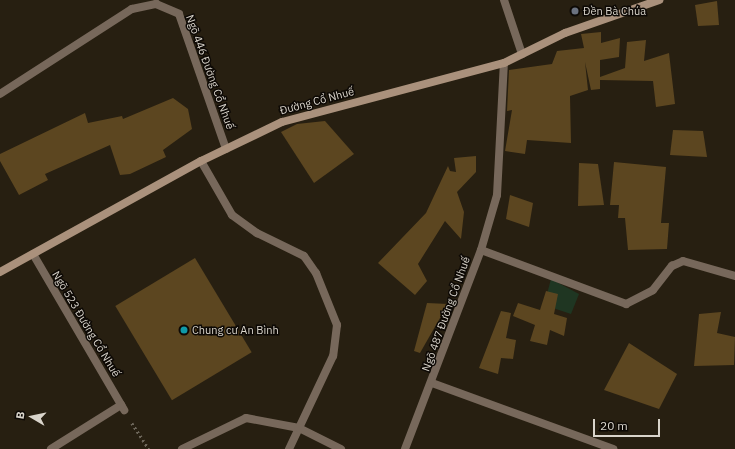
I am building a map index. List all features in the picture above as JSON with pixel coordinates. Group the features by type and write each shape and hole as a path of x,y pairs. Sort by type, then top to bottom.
{"main road":[{"name":"Đường Cổ Nhuế","path":"0,272 201,161 282,122 504,63 565,33 659,0"}],"street":[{"path":"504,0 522,54"},
{"name":"Ngõ 446 Đường Cổ Nhuế","path":"0,94 132,10 156,4 179,14 226,149"},
{"name":"Ngõ 487 Đường Cổ Nhuế","path":"504,63 497,195 481,250 432,383 613,449"},
{"path":"201,161 232,215 257,233 304,256 316,273 338,325 333,356 289,449"},
{"path":"481,250 626,304 653,290 672,266 683,261 735,276"},
{"name":"Ngõ 523 Đường Cổ Nhuế","path":"33,254 122,407"},
{"path":"405,449 432,383"},
{"path":"51,449 122,407"},
{"path":"182,449 246,418 299,428 341,449"}],"path":[{"path":"122,407 149,449"}],"green space":[{"path":"551,279 579,294 571,314 544,305"}],"building":[{"path":"717,1 719,25 698,26 695,5"},
{"path":"601,32 601,43 620,38 619,57 600,60 600,77 625,68 627,42 646,40 644,61 669,53 675,104 656,107 653,81 600,80 600,89 591,90 585,62 588,90 570,96 571,143 527,140 525,154 505,151 512,110 507,111 509,70 552,64 557,51 584,48 581,34"},
{"path":"173,98 188,109 192,129 163,150 166,157 130,174 120,175 110,145 45,174 48,180 19,195 0,161 0,154 85,113 88,123 122,116 123,119"},
{"path":"325,121 354,154 314,183 281,132 297,124"},
{"path":"673,130 703,131 707,157 670,155"},
{"path":"476,156 476,172 457,192 464,212 461,239 445,221 418,264 427,281 415,295 378,263 426,213 448,166 450,171 456,172 454,158"},
{"path":"614,162 666,167 661,223 669,223 667,249 628,250 625,218 618,218 619,205 610,205"},
{"path":"579,163 598,164 604,205 578,206"},
{"path":"510,195 533,203 529,227 506,219"},
{"name":"Chung cư An Bình","path":"195,258 252,352 172,400 115,306"},
{"path":"546,291 558,294 554,314 567,318 564,336 550,330 547,345 530,341 535,325 513,316 518,303 540,310"},
{"path":"427,303 448,304 420,353 414,351"},
{"path":"501,311 511,313 506,338 516,340 513,359 501,358 498,374 479,368"},
{"path":"721,312 717,333 735,337 734,365 694,366 699,314"},
{"path":"629,343 677,374 659,409 604,390"}],"place":[{"name":"Đền Bà Chúa","path":"575,11"},
{"name":"Chung cư An Bình","path":"184,330"}]}
